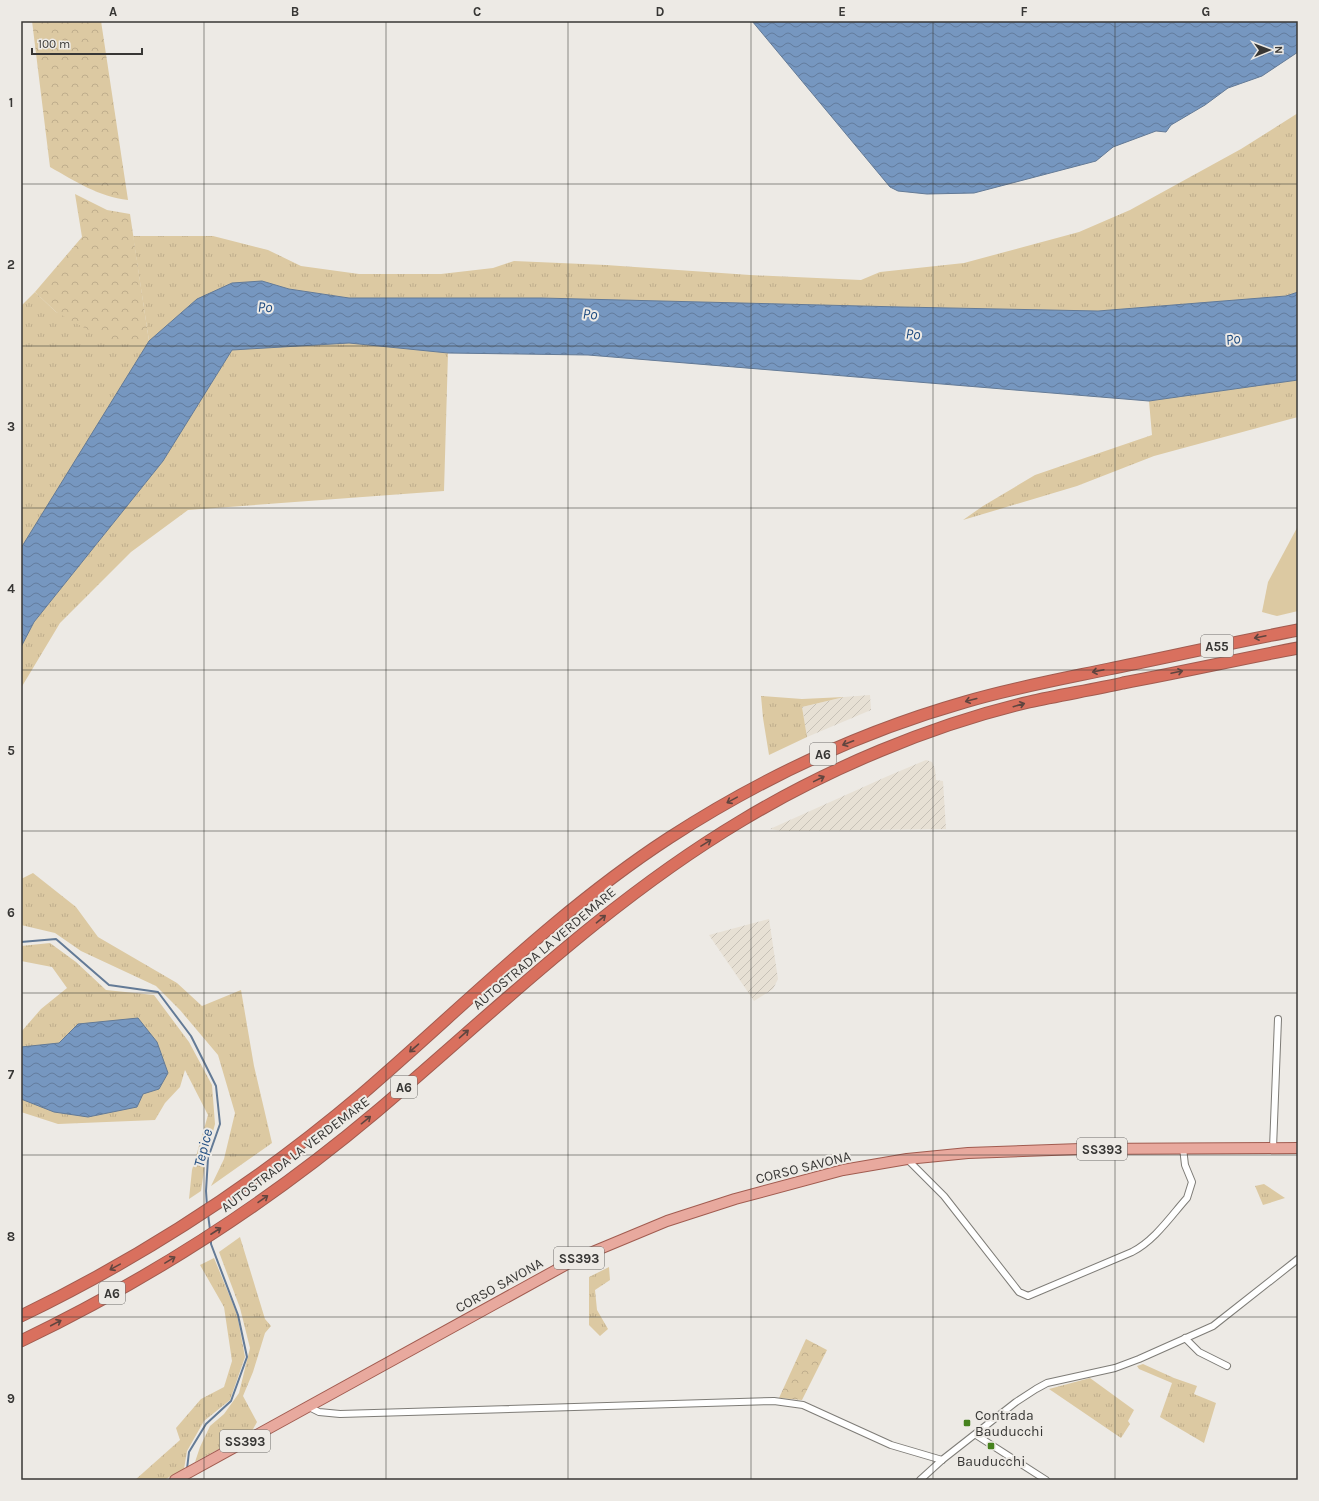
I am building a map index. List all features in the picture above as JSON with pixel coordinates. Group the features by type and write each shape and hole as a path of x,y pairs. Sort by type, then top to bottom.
{"highway":[{"name":"A55","path":"1136,663 1298,630"},
{"name":"A55","path":"1138,680 1298,648"},
{"name":"AUTOSTRADA LA VERDEMARE","path":"21,1316 124,1262 262,1172 361,1095 548,928 610,879 667,839 714,810 749,790 841,746 928,713 1026,686 1136,663"},
{"name":"AUTOSTRADA LA VERDEMARE","path":"21,1340 108,1296 149,1273 231,1221 323,1154 374,1113 529,978 614,908 677,862 745,819 778,800 846,766 933,732 1027,703 1138,680"}],"main road":[{"name":"CORSO SAVONA","path":"175,1480 578,1258 667,1221 735,1199 843,1170 906,1159 968,1153 1024,1150 1298,1148"}],"street":[{"path":"1273,1148 1278,1019"},
{"path":"906,1159 944,1196 1019,1292 1028,1296 1132,1252 1143,1246 1156,1234 1187,1198 1190,1191 1192,1182 1185,1165 1184,1148"},
{"path":"920,1480 942,1460 976,1435 1016,1402 1047,1383 1115,1368 1159,1351 1212,1326 1298,1259"},
{"path":"1185,1338 1199,1352 1227,1366"},
{"path":"307,1406 319,1412 340,1414 790,1402 803,1405 891,1445 942,1460"},
{"path":"976,1435 1046,1480"}],"shaded area":[{"path":"870,695 871,710 807,737 802,707 844,697"},
{"path":"926,760 932,762 935,769 936,780 943,781 946,829 782,831 770,829 888,776"},
{"path":"769,919 778,979 773,989 754,1001 709,935"}],"green space":[{"path":"32,21 101,21 128,200 107,196 97,192 50,167"},
{"path":"1298,113 1298,292 1286,296 1098,311 541,298 349,298 289,289 262,281 21,548 21,306 35,292 56,312 149,341 133,236 213,236 268,250 301,266 359,274 441,274 493,268 514,261 861,280 880,272 964,263 1079,232 1130,210 1241,149"},
{"path":"75,194 107,210 130,214 149,341 115,345 56,312 35,292 82,237"},
{"path":"349,343 448,353 444,491 188,510 131,552 60,623 21,688 21,647 34,622 163,461 232,350"},
{"path":"1298,380 1298,417 1154,456 1077,486 963,520 983,506 1035,475 1152,435 1149,401"},
{"path":"1298,526 1298,611 1277,616 1262,612 1268,582"},
{"path":"761,696 802,699 844,697 802,707 807,737 769,755"},
{"path":"33,873 76,907 98,937 177,983 202,1006 241,990 254,1066 272,1143 211,1186 224,1159 235,1113 218,1055 180,1010 156,986 81,951 55,933 21,925 21,879"},
{"path":"50,943 76,962 106,990 154,995 189,1042 212,1085 215,1124 206,1157 201,1191 189,1199 192,1170 208,1115 185,1070 180,1087 165,1103 155,1120 58,1124 21,1112 21,1032 41,1009 67,988 52,967 21,961 21,946"},
{"path":"1264,1184 1285,1198 1263,1205 1255,1186"},
{"path":"240,1237 265,1319 271,1326 265,1333 253,1372 243,1396 257,1422 252,1431 195,1462 210,1426 224,1414 239,1393 250,1348 240,1308 219,1252"},
{"path":"214,1258 237,1314 245,1357 230,1400 204,1421 187,1451 184,1469 164,1480 135,1480 180,1440 176,1428 201,1399 224,1387 232,1361 224,1307 200,1265"},
{"path":"609,1267 610,1280 595,1290 597,1310 608,1329 600,1336 589,1325 589,1277"},
{"path":"806,1339 827,1350 802,1400 779,1398"},
{"path":"1143,1364 1174,1378 1197,1386 1194,1394 1216,1403 1204,1443 1160,1417 1172,1383 1139,1369 1137,1366"},
{"path":"1090,1378 1134,1410 1128,1421 1130,1424 1121,1438 1049,1389"}],"water":[{"path":"752,21 1298,21 1298,52 1262,76 1228,88 1205,105 1171,125 1166,132 1156,131 1113,147 1096,161 974,193 927,194 898,191 890,187"},
{"name":"Po","path":"262,281 289,289 349,298 541,298 1098,311 1286,296 1298,292 1298,380 1149,401 588,355 448,353 349,343 232,350 163,461 34,622 21,647 21,548 149,341 197,299 232,283"},
{"path":"138,1018 157,1042 168,1073 159,1089 143,1094 137,1107 88,1117 54,1112 21,1099 21,1047 59,1043 78,1024"}],"waterway":[{"name":"Tepice","path":"21,942 56,939 109,985 158,992 191,1036 216,1086 220,1124 208,1158 206,1191 207,1206"},
{"name":"Tepice","path":"208,1214 210,1230"},
{"name":"Tepice","path":"187,1469 189,1452 206,1424 231,1401 247,1357 238,1315 211,1244 211,1238"}],"place":[{"name":"Contrada Bauducchi","path":"967,1423"},
{"name":"Bauducchi","path":"991,1446"}]}
